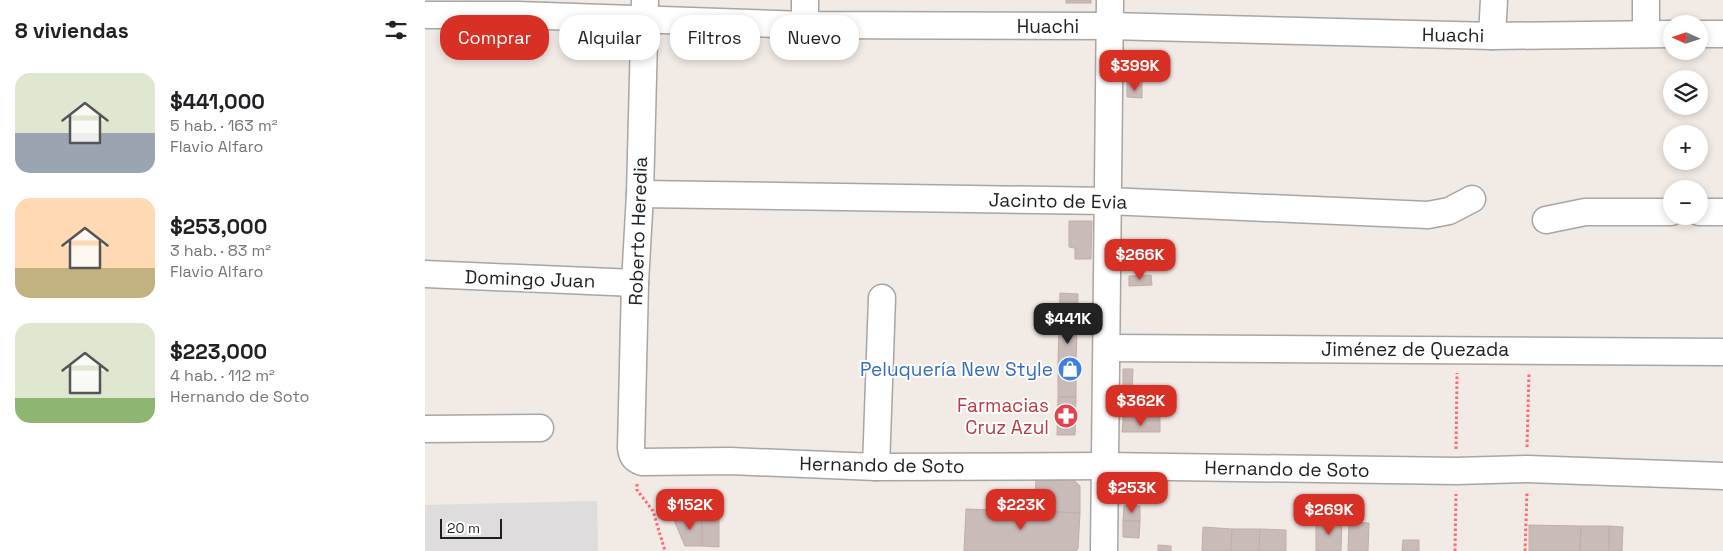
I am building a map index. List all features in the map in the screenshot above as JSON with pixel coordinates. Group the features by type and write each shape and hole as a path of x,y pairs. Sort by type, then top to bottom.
{"street":[{"path":"1104,551 1110,0"},
{"path":"1492,36 1494,0"},
{"path":"1647,0 1659,34"},
{"name":"Huachi","path":"425,15 515,7 805,13 1110,26 1492,36 1659,34"},
{"name":"Roberto Heredia","path":"639,461 632,456 631,448 645,10"},
{"path":"1708,34 1723,34"},
{"name":"Jacinto de Evia","path":"640,194 1108,201 1428,215 1449,211 1472,199"},
{"path":"1546,220 1585,212 1663,212"},
{"path":"1708,212 1723,212"},
{"name":"Domingo Juan","path":"425,274 635,283"},
{"path":"876,467 882,298"},
{"name":"Jiménez de Quezada","path":"1107,348 1723,352"},
{"path":"425,428 540,428"},
{"name":"Hernando de Soto","path":"639,461 730,461 876,467 1105,466 1457,471 1527,470 1723,476"}],"path":[{"path":"1457,349 1457,458"},
{"path":"1527,448 1529,350"},
{"path":"639,461 637,490 653,511 665,551"},
{"path":"1525,551 1527,484"},
{"path":"1455,551 1456,487"}],"shaded area":[{"path":"597,501 598,551 425,551 425,505"}],"building":[{"path":"1066,0 1091,0 1091,3 1066,3"},
{"path":"1128,66 1143,66 1142,86 1127,85"},
{"path":"1127,85 1142,86 1142,98 1127,97"},
{"path":"1069,221 1092,221 1091,259 1075,259 1075,248 1069,247"},
{"path":"1151,275 1152,285 1129,286 1129,276"},
{"path":"1060,293 1078,294 1077,327 1059,327"},
{"path":"1059,327 1077,327 1076,363 1058,362"},
{"path":"1058,362 1076,363 1076,397 1058,397"},
{"path":"1123,369 1133,369 1132,388 1123,388"},
{"path":"1123,388 1132,388 1132,406 1122,406"},
{"name":"Farmacias Cruz Azul","path":"1058,397 1076,397 1075,435 1057,435"},
{"path":"1122,406 1160,406 1160,421 1123,421"},
{"path":"1123,421 1160,421 1160,432 1122,432"},
{"path":"1036,477 1072,478 1080,486 1080,513 1035,511"},
{"path":"1124,506 1140,506 1140,521 1123,521"},
{"path":"966,509 1080,513 1078,549 1076,551 964,551"},
{"path":"673,518 702,519 702,546 685,546"},
{"path":"702,519 719,519 719,547 702,546"},
{"path":"1316,520 1342,521 1341,551 1316,551"},
{"path":"1123,521 1140,521 1139,538 1123,537"},
{"path":"1349,522 1369,523 1368,551 1348,551"},
{"path":"1529,525 1581,526 1580,551 1529,551"},
{"path":"1581,526 1609,526 1609,551 1580,551"},
{"path":"1609,526 1623,527 1622,551 1609,551"},
{"path":"1203,527 1232,529 1231,551 1202,551"},
{"path":"1232,529 1260,529 1259,551 1231,551"},
{"path":"1260,529 1286,530 1286,551 1259,551"},
{"path":"1403,540 1419,540 1419,551 1402,551"},
{"path":"1158,545 1171,546 1171,551 1158,551"}],"place":[{"name":"Peluquería New Style","path":"1070,369"},
{"name":"Farmacias Cruz Azul","path":"1066,416"}]}
